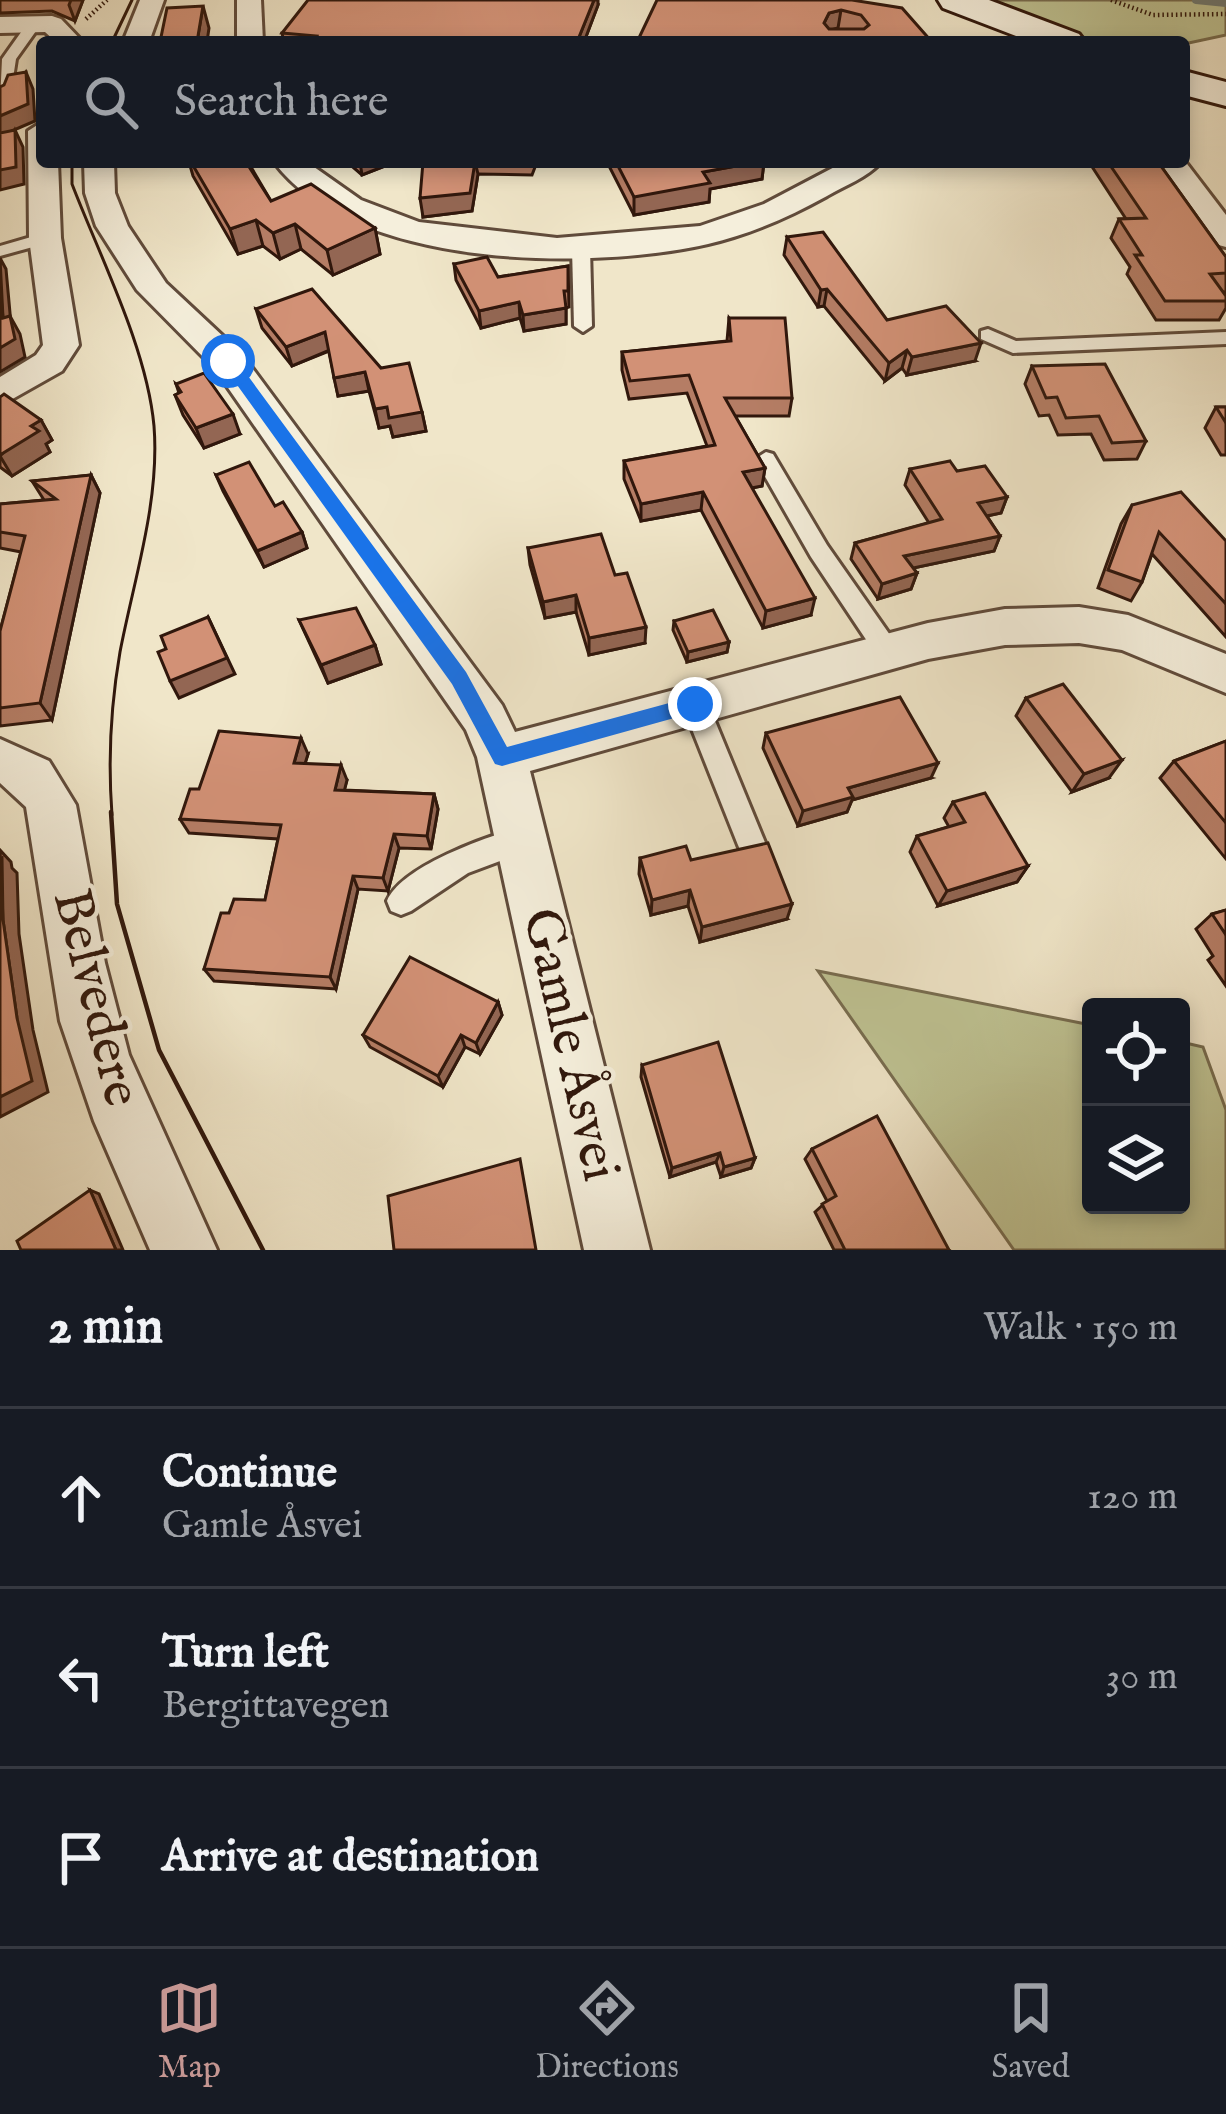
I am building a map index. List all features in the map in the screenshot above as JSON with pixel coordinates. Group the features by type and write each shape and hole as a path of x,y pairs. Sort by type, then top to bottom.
{"street":[{"path":"249,0 250,36"},
{"path":"956,0 1050,36"},
{"path":"139,36 156,5"},
{"path":"0,26 54,23"},
{"path":"1190,85 1226,94"},
{"path":"0,394 49,363 62,345 38,168"},
{"name":"Gamle Åsvei","path":"99,168 100,193 112,226 154,290 228,361 459,678 502,757 617,1250"},
{"path":"295,168 314,186 374,218 444,236 581,248 686,239 741,224 854,168"},
{"path":"1174,168 1226,237"},
{"path":"502,757 887,652 1005,627 1079,625 1128,633 1226,674"},
{"name":"Belvedere","path":"0,760 26,771 43,787 51,805 91,1023 131,1140 184,1250"}],"lane":[{"path":"3,98 4,59 54,23"},
{"path":"0,250 45,238"},
{"path":"581,248 583,326"},
{"path":"988,334 1013,347 1226,338"},
{"path":"766,459 887,652"},
{"path":"695,704 752,845"},
{"path":"401,901 487,849 522,840"}],"path":[{"path":"1112,0 1154,15 1226,14"}],"green space":[{"path":"987,0 1226,0 1226,35 1190,43 1190,36 1080,36"},
{"path":"818,971 1082,1023 1082,1214 1190,1214 1190,1044 1203,1047 1226,1110 1226,1250 1014,1250"}],"building":[{"path":"308,0 594,0 579,36 282,33"},
{"path":"657,0 852,0 902,8 927,36 640,36","holes":["841,10 861,15 869,25 829,29 824,23 829,13"]},
{"path":"203,6 198,36 161,36 167,8"},
{"path":"26,72 28,104 0,116 0,87 8,75"},
{"path":"15,130 16,167 0,170 0,133"},
{"path":"194,168 250,168 271,201 311,184 375,228 327,250 295,224 273,233 256,220 230,229"},
{"path":"422,168 474,168 470,193 420,198"},
{"path":"619,168 725,168 703,172 710,183 634,197"},
{"path":"1112,168 1162,168 1226,257 1226,273 1210,274 1226,301 1165,301 1135,255 1142,255 1119,219 1146,218"},
{"path":"823,232 887,320 946,306 981,343 912,357 907,350 889,363 827,289 821,290 787,237"},
{"path":"487,257 498,277 568,266 566,308 523,315 519,302 479,311 454,264"},
{"path":"0,288 3,318 10,316 15,339 0,348"},
{"path":"312,289 381,368 409,363 422,412 389,418 387,407 375,409 365,372 334,378 325,332 286,347 256,309"},
{"path":"729,318 785,318 792,398 725,398 765,468 743,472 815,598 766,611 703,492 641,504 624,461 715,445 689,375 630,381 622,352 731,341"},
{"path":"1105,364 1146,441 1112,443 1099,416 1066,418 1057,397 1046,398 1032,366"},
{"path":"204,373 233,414 196,428 175,395 181,392 176,384"},
{"path":"4,394 41,420 31,426 39,431 0,455 0,397"},
{"path":"950,461 957,471 985,466 1007,497 978,503 1000,536 904,556 917,573 882,584 855,543 942,519 910,469"},
{"path":"249,462 275,506 283,502 302,532 257,551 216,475"},
{"path":"91,475 40,703 0,708 0,631 25,536 0,532 0,504 56,499 32,481"},
{"path":"1181,492 1226,541 1226,604 1159,532 1142,582 1108,570 1132,505"},
{"path":"601,534 615,575 627,573 646,627 589,638 576,595 543,602 528,548"},
{"path":"356,608 375,645 321,665 299,620"},
{"path":"713,610 729,642 688,652 674,621"},
{"path":"208,617 227,658 170,681 158,652 166,649 161,636"},
{"path":"1063,684 1122,760 1084,774 1026,698"},
{"path":"900,697 938,763 848,788 853,797 803,811 766,733"},
{"path":"219,731 301,738 294,763 341,765 335,790 434,794 427,836 394,834 383,878 353,876 330,977 204,969 221,913 229,913 234,899 265,900 281,825 180,819 190,789 199,789"},
{"path":"1226,741 1226,823 1174,761"},
{"path":"985,793 1028,866 947,891 917,836 965,822 953,802"},
{"path":"768,843 792,904 702,927 690,890 652,900 640,858 686,846 691,860"},
{"path":"0,859 3,920 32,1081 0,1097"},
{"path":"1226,910 1226,935 1212,914"},
{"path":"410,957 498,1002 476,1043 461,1035 438,1076 363,1035"},
{"path":"718,1042 755,1158 724,1167 720,1153 672,1168 642,1065"},
{"path":"877,1116 949,1250 845,1250 822,1204 836,1196 812,1149"},
{"path":"520,1159 536,1250 394,1250 388,1196"},
{"path":"90,1190 116,1250 21,1250 17,1241"}],"waterway":[{"path":"1196,0 1226,3"}],"tram line":[{"path":"115,36 132,0"},
{"path":"72,168 72,184 142,366 154,426 150,511 114,692 112,815"},
{"path":"111,812 117,904 159,1050 263,1250"}],"route":[{"path":"228,361 459,678 485,718 502,757 695,704"}]}
